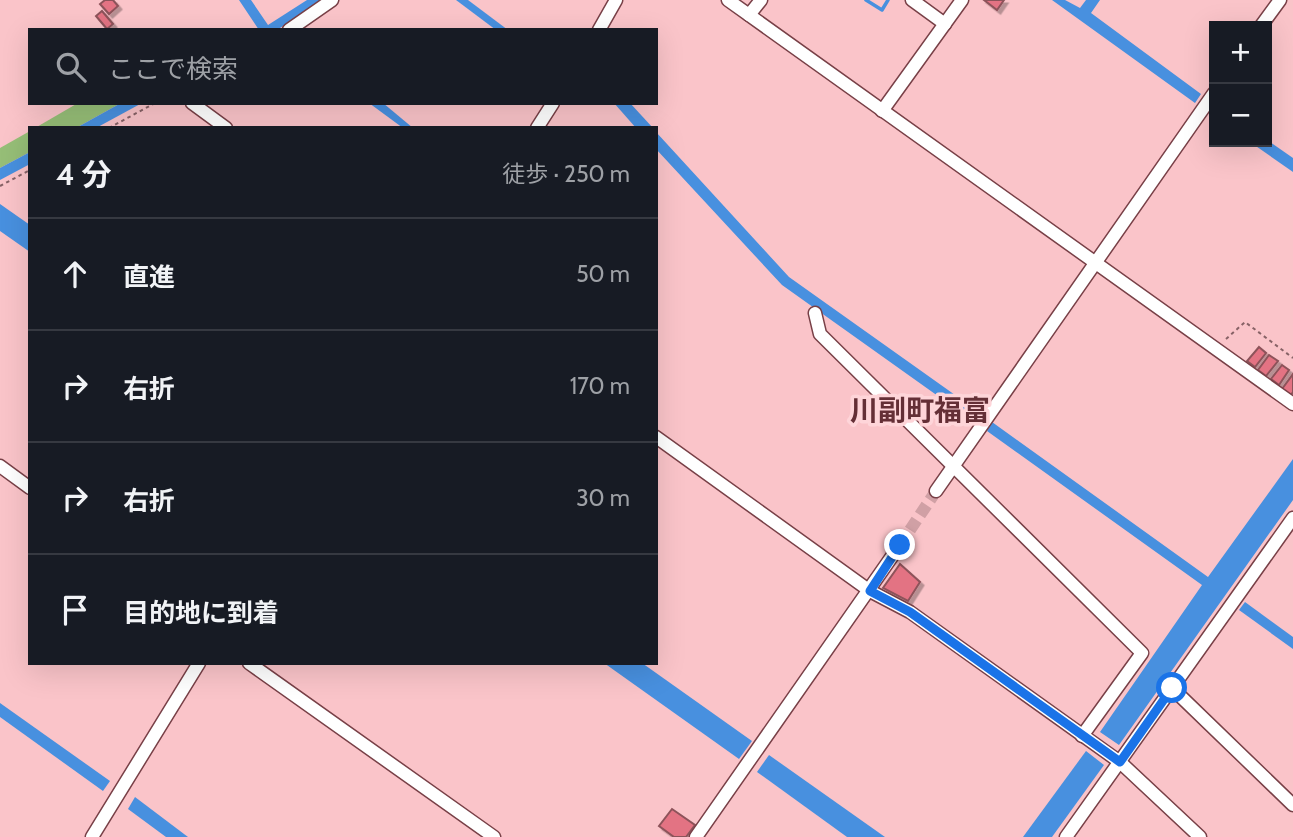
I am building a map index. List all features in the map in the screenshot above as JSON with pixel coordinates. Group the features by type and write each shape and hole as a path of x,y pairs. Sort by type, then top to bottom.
{"street":[{"path":"292,28 332,0"},
{"path":"600,28 616,0"},
{"path":"728,0 1293,404"},
{"path":"749,15 761,0"},
{"path":"912,0 945,24"},
{"path":"882,111 962,0"},
{"path":"1264,21 1279,0"},
{"path":"936,491 1209,100"},
{"path":"195,105 223,126"},
{"path":"538,126 552,105"},
{"path":"815,313 820,334 1142,653 1082,736"},
{"path":"658,438 870,591 910,612 1120,762 1200,837"},
{"path":"0,466 28,487"},
{"path":"1066,837 1293,518"},
{"path":"696,837 900,545"},
{"path":"92,837 198,665"},
{"path":"252,665 494,837"},
{"path":"1172,688 1293,805"}],"path":[{"path":"113,126 151,105"},
{"path":"0,186 28,171"},
{"path":"1213,346 1245,322 1293,358"}],"green space":[{"path":"75,105 117,105 80,126 38,126"},
{"path":"28,132 28,153 0,168 0,148"}],"water":[{"path":"239,0 251,0 268,25 307,0 322,0 280,28 258,28"},
{"path":"456,0 468,0 505,28 493,28"},
{"path":"1052,0 1065,0 1080,8 1086,0 1100,0 1091,13 1201,94 1195,103"},
{"path":"117,105 138,105 100,126 80,126"},
{"path":"372,105 385,105 411,126 400,126"},
{"path":"616,105 632,105 651,126 634,126"},
{"path":"658,134 789,277 979,412 973,421 782,285 658,151"},
{"path":"1272,143 1293,158 1293,172 1257,147 1272,147"},
{"path":"28,153 28,165 0,180 0,168"},
{"path":"0,204 28,224 28,251 0,231"},
{"path":"992,422 1208,577 1293,459 1293,500 1119,745 1100,732 1202,585 987,431"},
{"path":"1245,602 1293,637 1293,649 1239,610"},
{"path":"607,665 645,665 752,741 739,759"},
{"path":"0,703 110,781 103,791 0,717"},
{"path":"1086,751 1104,765 1052,837 1023,837"},
{"path":"769,755 885,837 847,837 757,772"},
{"path":"135,797 188,837 166,837 128,809"}],"building":[{"path":"105,0 113,0 118,6 109,14 100,4"},
{"path":"984,0 1004,0 997,10"},
{"path":"102,11 113,24 106,28 96,16"},
{"path":"1259,347 1266,353 1255,367 1247,361"},
{"path":"1269,355 1278,361 1266,376 1258,370"},
{"path":"1282,365 1289,370 1279,385 1271,379"},
{"path":"1293,374 1293,392 1290,396 1282,389"},
{"path":"900,564 920,582 908,601 883,588"},
{"path":"672,809 695,825 686,837 674,837 659,826"}],"waterway":[{"path":"866,0 882,10 888,0"}],"tunnel":[{"path":"900,545 936,491"}],"district":[{"name":"川副町福富","path":"920,410"}],"route":[{"path":"900,545 870,591 910,612 1120,762 1172,688"}]}
